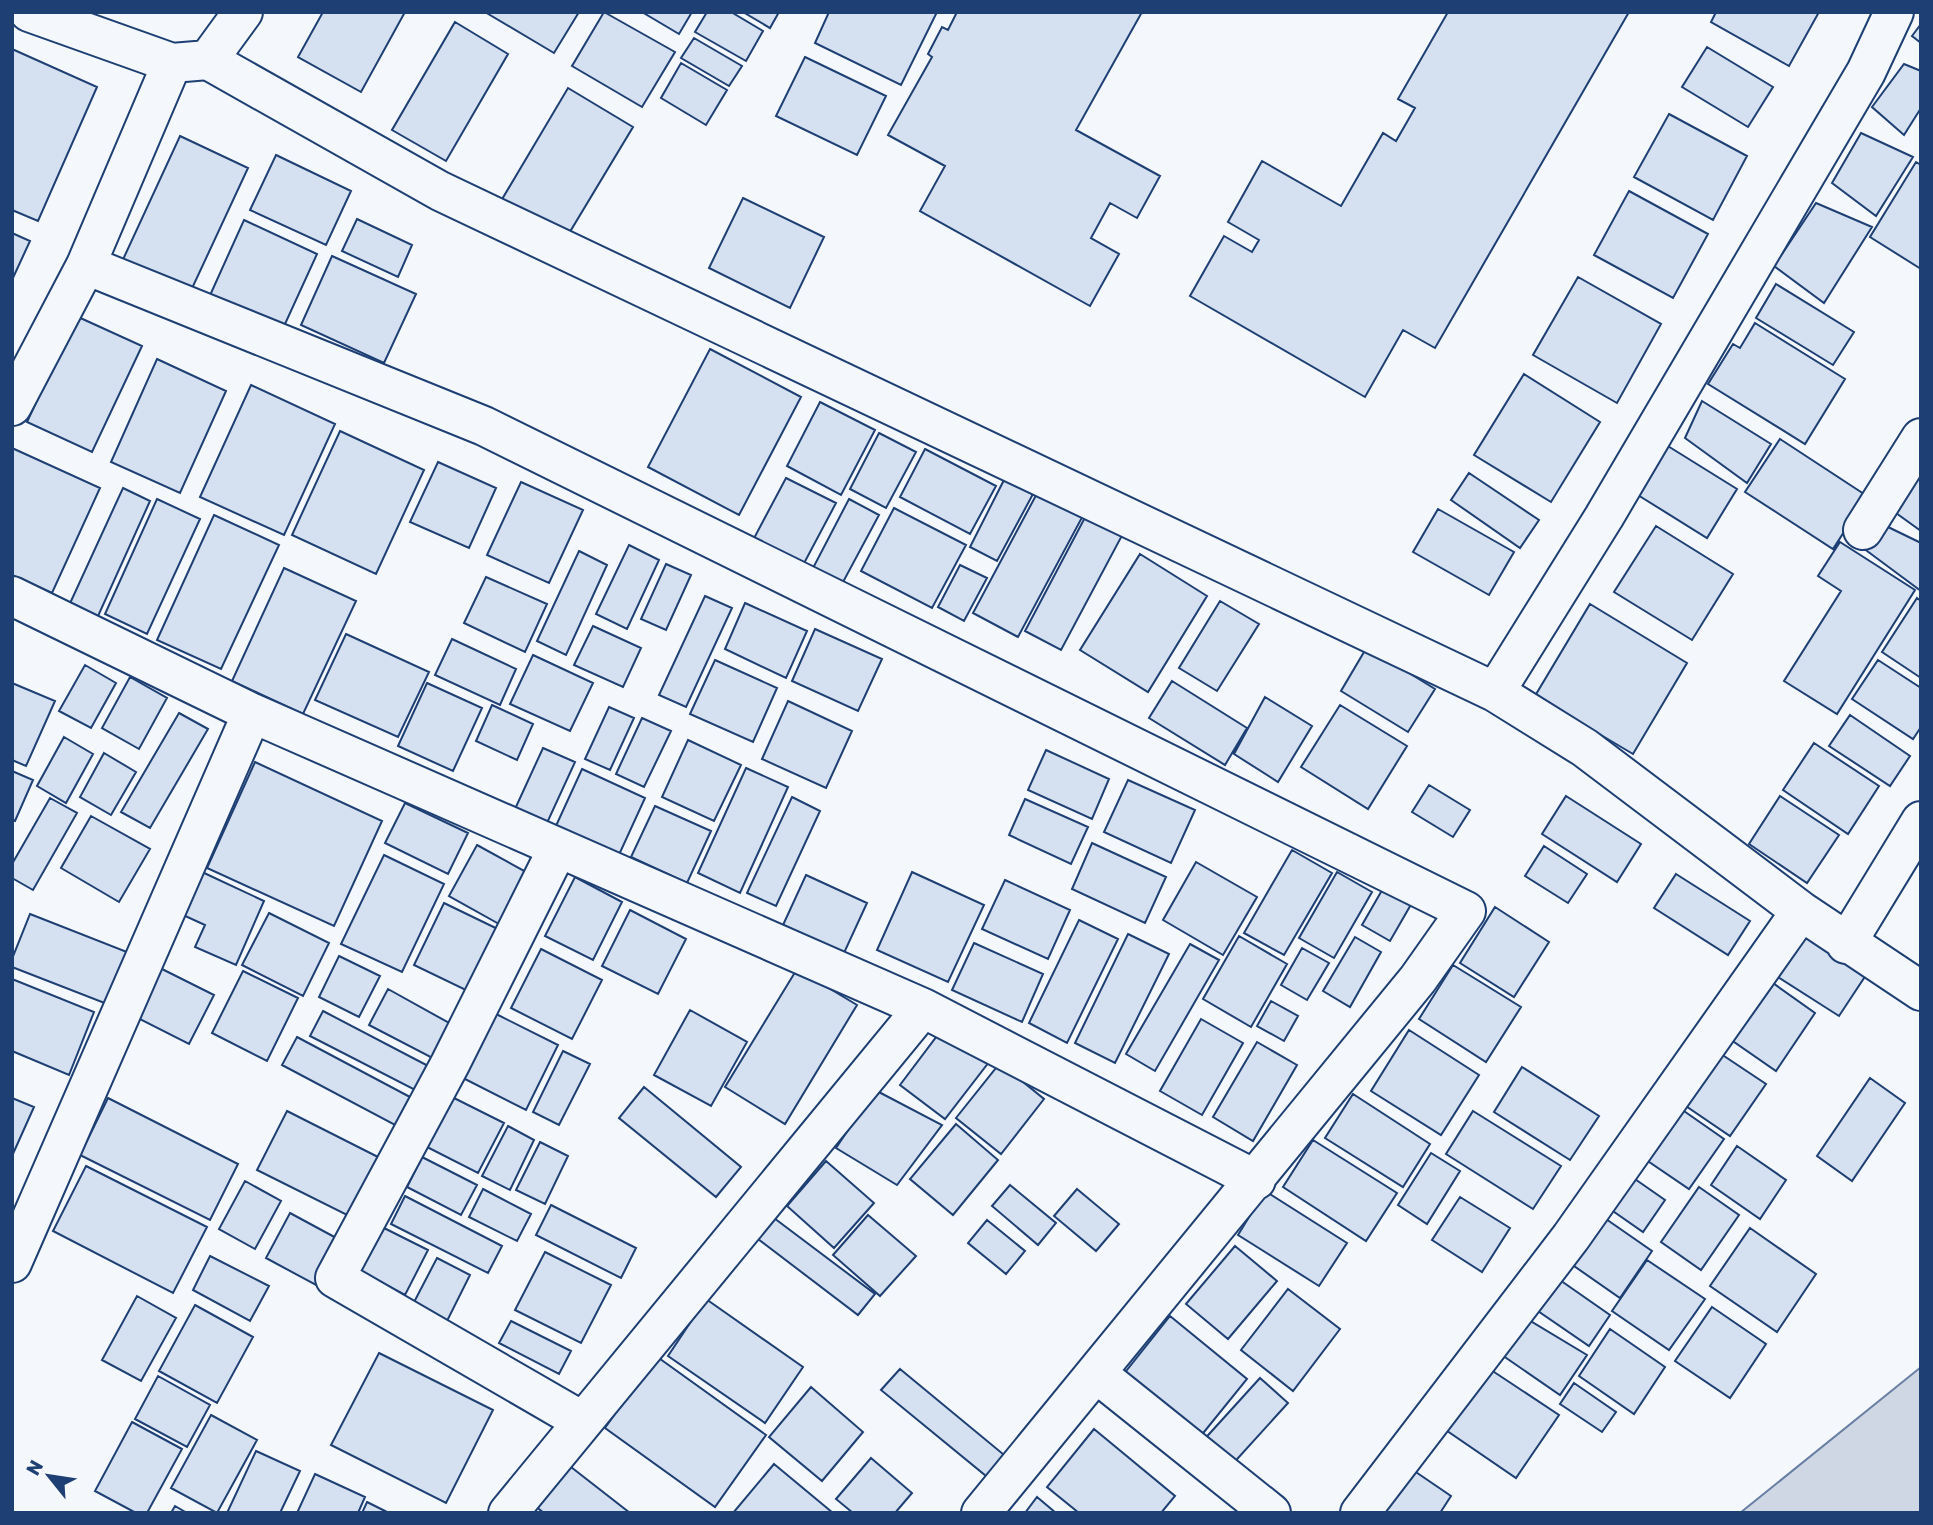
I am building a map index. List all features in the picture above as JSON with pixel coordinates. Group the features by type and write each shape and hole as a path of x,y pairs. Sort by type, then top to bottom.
{"street":[{"path":"29,12 190,61 439,191 1495,692 1585,748 1846,944 1921,991"},
{"path":"12,406 190,61 243,12"},
{"path":"1495,692 1604,517 1866,72 1894,12"},
{"path":"86,265 484,426 1466,911 1418,979 981,1513"},
{"path":"1863,530 1921,438"},
{"path":"12,596 251,713 923,1008 1256,1180"},
{"path":"12,1263 251,713"},
{"path":"1846,944 1921,821"},
{"path":"558,848 450,1064 335,1278 582,1421"},
{"path":"1360,1513 1571,1237 1801,911"},
{"path":"508,1513 923,1008"},
{"path":"1096,1373 1271,1513"}],"shaded area":[{"path":"1921,1367 1921,1513 1740,1513"}],"building":[{"path":"323,12 405,12 361,92 298,57"},
{"path":"485,12 579,12 554,53"},
{"path":"604,12 675,52 642,107 572,66"},
{"path":"642,12 692,12 679,34"},
{"path":"707,12 731,12 763,31 746,61 695,32"},
{"path":"743,12 779,12 770,28"},
{"path":"829,12 937,12 901,85 815,43"},
{"path":"957,12 1142,12 1076,130 1160,176 1137,218 1110,203 1091,238 1119,254 1090,306 920,211 945,166 888,135 932,57 928,54 942,27 948,30"},
{"path":"1448,12 1629,12 1435,348 1403,330 1365,397 1190,296 1224,236 1252,252 1259,240 1228,222 1262,161 1341,206 1383,133 1396,141 1415,108 1398,99"},
{"path":"1716,12 1819,12 1789,66 1711,22"},
{"path":"455,22 508,54 446,161 392,130"},
{"path":"1921,24 1921,43 1912,36"},
{"path":"694,38 742,66 729,86 681,58"},
{"path":"1707,47 1773,87 1748,127 1682,87"},
{"path":"12,49 97,87 38,221 12,210"},
{"path":"805,57 886,96 857,155 776,116"},
{"path":"681,63 727,90 706,125 661,98"},
{"path":"1904,64 1921,71 1921,108 1904,135 1872,107"},
{"path":"568,88 633,127 565,240 501,201"},
{"path":"1669,114 1747,156 1713,220 1634,177"},
{"path":"1861,133 1913,157 1876,216 1832,183"},
{"path":"180,136 248,168 188,297 120,266"},
{"path":"276,155 351,191 326,245 250,210"},
{"path":"1916,162 1921,165 1921,269 1870,237"},
{"path":"1629,191 1708,234 1673,298 1594,255"},
{"path":"743,198 824,237 790,308 709,268"},
{"path":"1816,203 1872,227 1824,303 1774,266"},
{"path":"357,219 412,245 398,277 342,251"},
{"path":"244,220 317,254 280,335 207,302"},
{"path":"12,233 30,241 12,280"},
{"path":"332,256 416,294 384,363 301,325"},
{"path":"1578,277 1661,324 1617,403 1533,355"},
{"path":"1776,284 1854,332 1833,365 1756,318"},
{"path":"76,316 142,346 92,452 27,422"},
{"path":"1755,323 1845,379 1805,444 1708,384 1733,344 1740,348"},
{"path":"710,349 801,397 739,515 648,467"},
{"path":"157,359 226,391 180,493 111,462"},
{"path":"1524,374 1600,422 1551,502 1474,455"},
{"path":"251,385 335,424 284,535 200,497"},
{"path":"1702,401 1771,444 1747,483 1685,438"},
{"path":"820,402 875,430 841,495 787,466"},
{"path":"340,431 424,470 376,574 292,535"},
{"path":"879,433 916,452 886,508 850,489"},
{"path":"1780,439 1867,496 1833,549 1745,492"},
{"path":"1663,443 1737,489 1707,538 1633,492"},
{"path":"12,448 100,488 52,593 12,575"},
{"path":"925,449 996,486 970,534 900,497"},
{"path":"438,462 496,488 469,548 410,522"},
{"path":"1921,469 1921,531 1896,513"},
{"path":"1469,473 1539,520 1520,548 1451,500"},
{"path":"786,478 836,503 801,569 752,542"},
{"path":"1005,478 1033,494 997,561 970,547"},
{"path":"521,482 583,510 549,583 487,555"},
{"path":"1041,486 1086,510 1018,637 973,613"},
{"path":"123,488 150,501 94,625 66,612"},
{"path":"157,499 200,519 147,634 105,614"},
{"path":"849,499 879,515 842,584 813,568"},
{"path":"894,508 966,545 932,608 861,571"},
{"path":"1090,508 1126,528 1061,650 1025,631"},
{"path":"1438,509 1514,552 1489,595 1413,552"},
{"path":"214,515 279,545 221,669 157,640"},
{"path":"1656,526 1733,574 1692,640 1614,592"},
{"path":"1886,526 1921,543 1921,591 1863,548"},
{"path":"1840,542 1915,590 1837,714 1784,681 1841,591 1818,576"},
{"path":"629,545 659,560 627,629 596,614"},
{"path":"579,551 607,565 566,655 537,641"},
{"path":"1140,554 1207,596 1148,692 1080,650"},
{"path":"666,564 691,575 666,630 641,619"},
{"path":"960,565 987,578 964,621 938,607"},
{"path":"284,568 356,601 303,714 232,681"},
{"path":"486,577 547,604 525,652 464,623"},
{"path":"705,596 732,608 686,707 659,695"},
{"path":"1917,598 1921,601 1921,678 1882,652"},
{"path":"1220,601 1259,624 1217,691 1179,668"},
{"path":"745,603 807,631 786,678 725,649"},
{"path":"1590,604 1687,663 1633,754 1535,696"},
{"path":"593,626 641,648 623,687 574,665"},
{"path":"815,629 882,659 858,711 792,681"},
{"path":"346,634 429,672 398,737 315,700"},
{"path":"452,639 516,669 500,705 435,675"},
{"path":"1367,647 1435,689 1408,732 1341,691"},
{"path":"533,655 593,683 570,731 510,704"},
{"path":"715,660 777,688 753,742 690,714"},
{"path":"1878,660 1921,688 1921,727 1913,739 1852,699"},
{"path":"85,665 116,683 91,728 59,711"},
{"path":"130,677 167,698 139,749 102,728"},
{"path":"1172,681 1247,728 1225,765 1149,718"},
{"path":"12,683 55,701 26,766 12,760"},
{"path":"427,683 482,708 453,771 398,746"},
{"path":"1265,697 1312,726 1278,782 1234,754"},
{"path":"788,701 852,731 826,788 762,759"},
{"path":"492,705 533,724 517,760 476,741"},
{"path":"1340,705 1407,746 1368,809 1301,767"},
{"path":"609,707 634,718 610,770 585,759"},
{"path":"179,713 208,729 150,828 121,812"},
{"path":"1850,715 1910,756 1890,786 1829,746"},
{"path":"642,718 671,731 644,787 616,774"},
{"path":"64,737 93,754 66,803 37,786"},
{"path":"688,740 741,765 714,821 662,797"},
{"path":"1814,743 1879,786 1848,834 1783,790"},
{"path":"543,748 575,762 547,823 515,809"},
{"path":"1046,750 1109,779 1092,819 1028,790"},
{"path":"104,753 136,772 111,815 80,797"},
{"path":"255,762 382,821 334,926 207,868"},
{"path":"746,768 788,787 740,893 698,873"},
{"path":"582,769 645,798 618,857 555,828"},
{"path":"12,771 33,780 15,821 12,820"},
{"path":"1128,780 1195,810 1171,863 1104,832"},
{"path":"1429,785 1470,810 1453,837 1412,812"},
{"path":"1566,796 1641,844 1617,882 1542,834"},
{"path":"1780,796 1839,835 1807,883 1749,844"},
{"path":"792,797 820,811 776,906 747,893"},
{"path":"50,798 77,813 33,890 12,878 12,864"},
{"path":"1025,799 1088,827 1071,864 1009,835"},
{"path":"405,803 468,833 448,874 385,843"},
{"path":"655,806 711,831 687,883 631,857"},
{"path":"91,816 150,849 119,902 61,868"},
{"path":"1092,843 1166,877 1145,923 1072,889"},
{"path":"477,845 537,878 508,929 449,896"},
{"path":"1544,846 1587,874 1568,903 1525,876"},
{"path":"1292,850 1332,873 1284,955 1244,933"},
{"path":"384,855 444,884 402,972 341,944"},
{"path":"1196,862 1257,897 1223,955 1163,920"},
{"path":"202,872 264,901 236,965 195,947 205,925 183,915"},
{"path":"912,872 984,905 948,982 877,950"},
{"path":"1337,872 1372,892 1334,958 1299,938"},
{"path":"1676,874 1750,921 1728,955 1654,908"},
{"path":"806,875 867,903 844,953 783,925"},
{"path":"575,877 622,902 593,960 545,936"},
{"path":"1005,880 1070,910 1048,959 982,929"},
{"path":"1385,885 1413,901 1390,941 1362,925"},
{"path":"444,903 504,932 474,994 414,965"},
{"path":"1495,907 1549,942 1514,997 1460,963"},
{"path":"630,910 686,939 658,994 602,966"},
{"path":"269,913 329,943 303,996 242,965"},
{"path":"30,914 127,952 107,1004 12,967 12,959"},
{"path":"1079,920 1118,939 1067,1043 1029,1023"},
{"path":"1128,934 1169,954 1115,1063 1075,1043"},
{"path":"1239,936 1287,964 1251,1027 1203,999"},
{"path":"1804,936 1866,975 1839,1016 1778,977"},
{"path":"1355,937 1381,952 1350,1007 1323,991"},
{"path":"974,943 1043,974 1022,1022 952,990"},
{"path":"1190,944 1219,960 1155,1071 1126,1054"},
{"path":"1302,948 1329,963 1307,1000 1281,985"},
{"path":"541,949 602,980 572,1039 511,1008"},
{"path":"339,956 380,976 359,1017 319,997"},
{"path":"152,964 214,995 189,1044 128,1013"},
{"path":"1453,965 1521,1007 1486,1062 1419,1019"},
{"path":"797,969 857,1005 785,1124 725,1087"},
{"path":"243,971 298,998 267,1061 212,1033"},
{"path":"1763,976 1815,1013 1776,1071 1724,1035"},
{"path":"12,979 94,1012 69,1075 12,1051"},
{"path":"388,989 460,1029 442,1063 369,1025"},
{"path":"1271,1001 1298,1016 1284,1041 1257,1026"},
{"path":"690,1010 747,1042 711,1106 654,1075"},
{"path":"323,1011 434,1069 421,1093 310,1036"},
{"path":"494,1013 558,1045 526,1110 461,1077"},
{"path":"1201,1019 1243,1043 1202,1115 1160,1091"},
{"path":"943,1028 989,1062 945,1119 900,1085"},
{"path":"1409,1030 1479,1075 1441,1135 1371,1091"},
{"path":"297,1037 410,1097 395,1125 282,1065"},
{"path":"1257,1042 1297,1065 1253,1141 1213,1117"},
{"path":"1712,1048 1766,1084 1730,1136 1677,1100"},
{"path":"563,1051 590,1064 559,1125 533,1112"},
{"path":"1000,1063 1044,1099 1001,1154 956,1118"},
{"path":"1522,1067 1599,1116 1570,1160 1494,1112"},
{"path":"1870,1078 1905,1103 1852,1181 1817,1156"},
{"path":"644,1087 741,1167 716,1197 619,1118"},
{"path":"875,1090 942,1125 897,1185 836,1148"},
{"path":"1353,1094 1430,1144 1403,1187 1325,1138"},
{"path":"452,1097 504,1123 478,1173 427,1147"},
{"path":"12,1098 34,1107 12,1156"},
{"path":"108,1098 238,1164 210,1220 80,1155"},
{"path":"1671,1102 1724,1139 1689,1189 1636,1153"},
{"path":"287,1111 384,1160 355,1219 257,1170"},
{"path":"1473,1111 1561,1166 1533,1209 1446,1154"},
{"path":"956,1124 998,1160 953,1215 910,1179"},
{"path":"508,1126 534,1140 510,1190 482,1176"},
{"path":"1313,1140 1397,1193 1366,1241 1283,1187"},
{"path":"540,1142 568,1156 545,1204 516,1190"},
{"path":"1737,1146 1786,1180 1760,1219 1711,1185"},
{"path":"1431,1153 1460,1171 1427,1224 1398,1205"},
{"path":"422,1157 477,1185 461,1215 407,1187"},
{"path":"826,1161 874,1203 834,1248 787,1206"},
{"path":"86,1166 207,1227 173,1293 53,1231"},
{"path":"1632,1177 1665,1200 1643,1232 1610,1209"},
{"path":"245,1181 281,1201 255,1249 219,1229"},
{"path":"1010,1185 1056,1223 1038,1245 992,1206"},
{"path":"1699,1187 1739,1215 1701,1270 1661,1242"},
{"path":"483,1189 531,1214 517,1241 469,1217"},
{"path":"1077,1189 1119,1224 1096,1251 1054,1216"},
{"path":"1265,1191 1347,1243 1319,1286 1238,1235"},
{"path":"405,1196 502,1246 488,1273 391,1224"},
{"path":"1460,1197 1510,1228 1482,1272 1432,1240"},
{"path":"551,1205 636,1248 621,1278 536,1235"},
{"path":"1593,1210 1652,1251 1620,1298 1561,1257"},
{"path":"290,1213 340,1240 316,1285 266,1258"},
{"path":"770,1215 875,1294 858,1315 754,1236"},
{"path":"868,1215 916,1256 880,1296 833,1255"},
{"path":"987,1220 1025,1251 1006,1274 968,1243"},
{"path":"382,1227 428,1250 405,1295 360,1271"},
{"path":"1750,1228 1816,1274 1777,1332 1710,1286"},
{"path":"1235,1246 1277,1281 1228,1339 1186,1304"},
{"path":"545,1252 611,1285 581,1343 515,1310"},
{"path":"210,1256 269,1286 250,1321 193,1290"},
{"path":"437,1258 470,1275 446,1323 412,1306"},
{"path":"1647,1260 1705,1299 1669,1350 1612,1311"},
{"path":"1557,1278 1610,1315 1589,1346 1535,1309"},
{"path":"1288,1289 1340,1329 1293,1391 1241,1350"},
{"path":"137,1296 176,1318 141,1381 102,1360"},
{"path":"706,1299 803,1367 765,1423 668,1356"},
{"path":"195,1305 253,1337 217,1403 159,1371"},
{"path":"1712,1307 1766,1344 1730,1398 1675,1361"},
{"path":"1170,1316 1247,1379 1200,1437 1123,1375"},
{"path":"1524,1317 1587,1355 1560,1395 1499,1353"},
{"path":"511,1321 571,1351 559,1374 499,1343"},
{"path":"1610,1329 1665,1367 1634,1414 1579,1376"},
{"path":"379,1353 493,1410 446,1503 331,1445"},
{"path":"656,1356 766,1435 715,1507 605,1428"},
{"path":"1479,1362 1559,1415 1516,1478 1437,1424"},
{"path":"900,1369 1009,1459 991,1480 881,1390"},
{"path":"158,1376 210,1405 187,1447 135,1419"},
{"path":"1260,1378 1288,1403 1229,1468 1201,1443"},
{"path":"1574,1383 1616,1412 1602,1432 1560,1404"},
{"path":"811,1387 863,1432 822,1481 769,1437"},
{"path":"211,1415 257,1440 217,1513 171,1488"},
{"path":"132,1422 182,1449 147,1513 136,1513 95,1491"},
{"path":"1094,1429 1175,1496 1161,1513 1079,1513 1047,1487"},
{"path":"256,1451 300,1471 280,1513 227,1513"},
{"path":"871,1458 912,1493 895,1513 853,1513 836,1499"},
{"path":"562,1460 630,1513 544,1513 530,1502"},
{"path":"774,1464 833,1513 733,1513"},
{"path":"1407,1466 1451,1496 1440,1513 1376,1513"},
{"path":"315,1474 365,1497 358,1513 297,1513"},
{"path":"1037,1497 1056,1513 1025,1513"},
{"path":"367,1502 389,1513 362,1513"},
{"path":"175,1506 187,1513 171,1513"}]}
